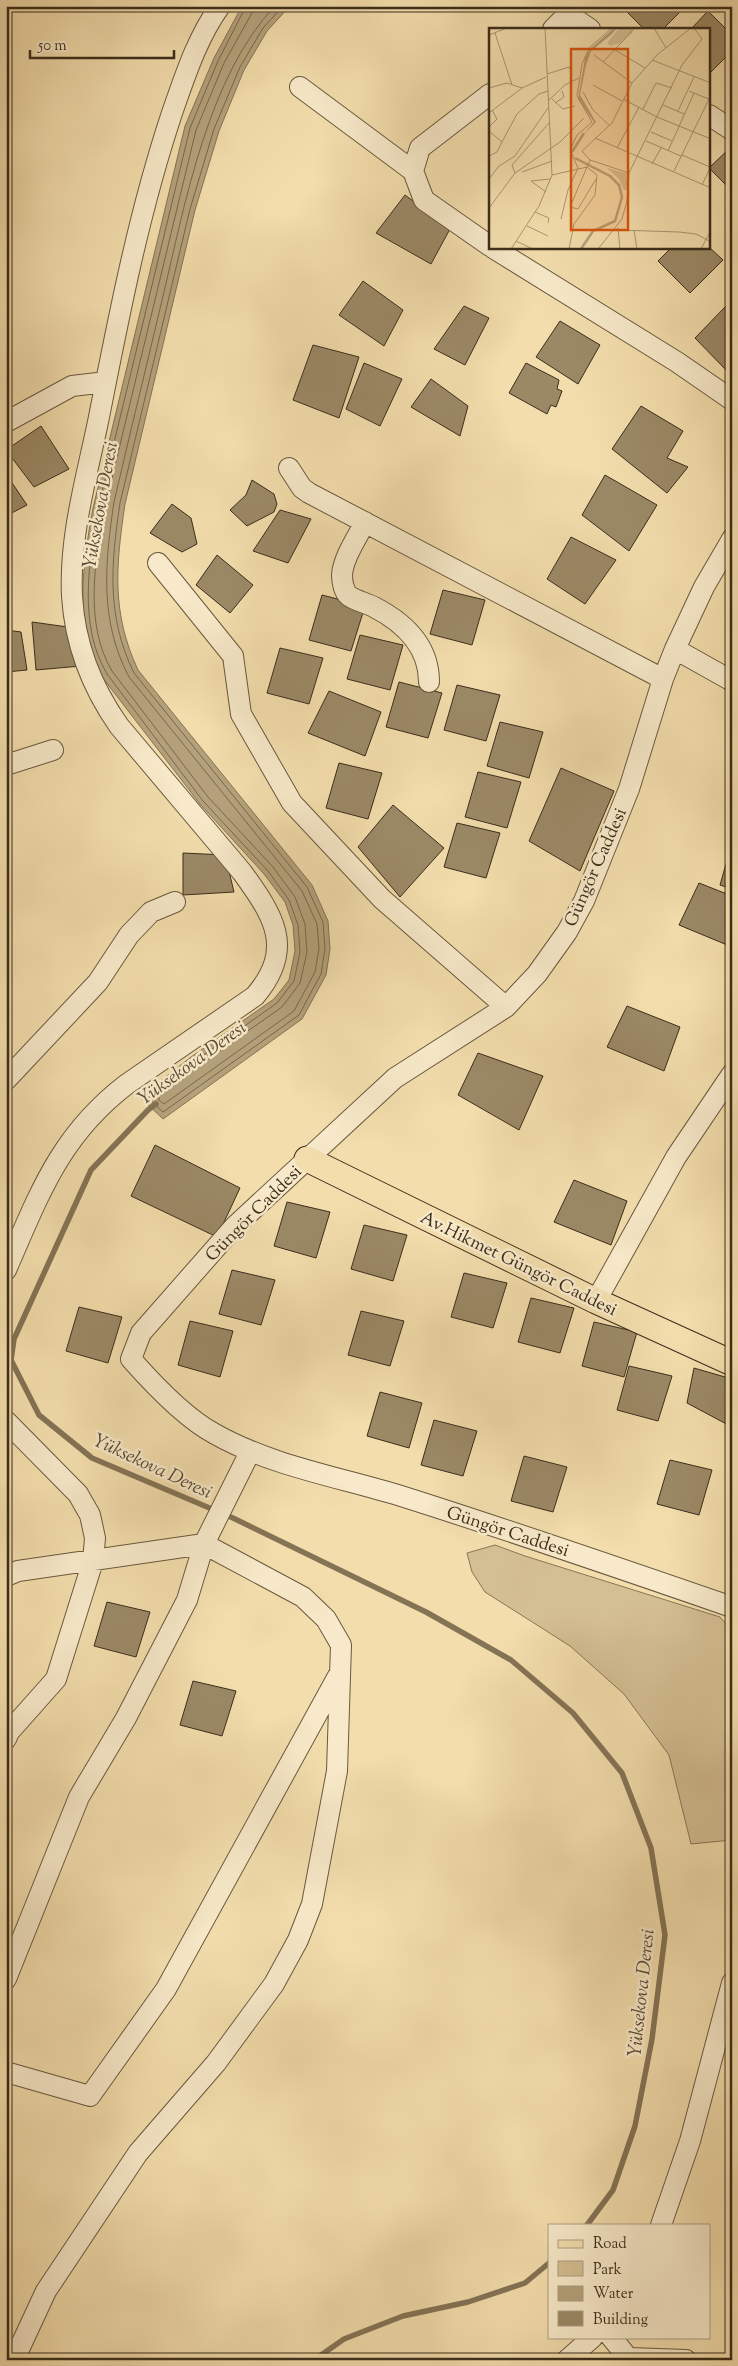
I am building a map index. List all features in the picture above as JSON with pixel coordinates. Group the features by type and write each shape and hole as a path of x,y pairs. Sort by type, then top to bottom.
{"main road":[{"name":"Av.Hikmet Güngör Caddesi","path":"307,1159 596,1301 732,1363"}],"street":[{"path":"6,1270 53,1167 78,1130 109,1098 126,1084 256,996 270,975 277,950 277,936 268,909 242,872 119,726 102,700 86,668 79,645 72,598 73,545 106,382 147,196 164,137 193,54 220,6"},
{"path":"554,28 572,10 589,28"},
{"path":"300,87 413,170 424,200 489,244"},
{"path":"413,170 420,148 489,95"},
{"path":"710,116 732,130"},
{"path":"497,249 677,362 732,400"},
{"path":"6,422 72,386 106,382"},
{"path":"289,468 302,488 662,679"},
{"path":"364,522 343,568 342,576 346,591 350,597 388,615 412,634 425,654 429,682"},
{"name":"Güngör Caddesi","path":"732,539 704,587 662,679 629,789 584,901 567,932 537,974 506,1007 395,1078 235,1226 141,1333 131,1359 157,1389 213,1433 250,1452 401,1496 601,1561 732,1607"},
{"path":"158,563 233,656 241,714 292,802 382,899 506,1007"},
{"path":"675,649 732,680"},
{"path":"6,765 53,750"},
{"path":"6,1080 98,982 129,935 152,912 175,902"},
{"path":"596,1301 676,1157 732,1074"},
{"path":"6,1421 70,1485 85,1504 93,1526 93,1561 56,1679 9,1732 6,1738"},
{"path":"6,1979 79,1797 126,1718 187,1600 204,1544 250,1452"},
{"path":"6,1576 18,1571 204,1544 303,1597 326,1619 341,1645 336,1771 312,1904 298,1940 274,1984 216,2063 138,2153 46,2291 14,2360"},
{"path":"6,2072 90,2096 166,1989 340,1671"},
{"path":"661,2224 690,2141 732,1983"},
{"path":"567,2360 592,2338"},
{"path":"612,2338 630,2359 686,2360"}],"green space":[{"path":"495,1545 720,1617 732,1631 732,1840 691,1844 669,1755 624,1694 570,1646 485,1592 472,1572 467,1553"}],"water":[{"path":"242,6 290,6 267,31 244,70 219,131 195,210 125,504 119,548 118,588 123,628 138,670 312,885 328,921 330,949 326,975 302,1019 163,1119 140,1097 191,1057 274,999 289,980 295,951 293,925 285,902 264,874 200,804 102,677 93,658 84,616 84,572 93,508 185,126 214,58"}],"building":[{"path":"621,6 686,6 664,28 643,28"},
{"path":"708,11 732,35 732,51 710,73 710,28 692,28"},
{"path":"732,146 732,191 710,169"},
{"path":"405,195 450,229 431,264 376,233"},
{"path":"710,248 723,260 690,293 658,261 670,249"},
{"path":"363,281 403,310 384,346 339,315"},
{"path":"727,305 732,310 732,365 726,370 695,338"},
{"path":"464,306 489,318 465,365 434,349"},
{"path":"560,321 600,345 578,384 536,357"},
{"path":"313,345 359,357 339,418 293,400"},
{"path":"364,363 402,379 380,426 346,409"},
{"path":"526,363 559,380 557,389 562,391 556,407 551,405 547,414 509,393"},
{"path":"431,379 468,406 460,436 411,407"},
{"path":"641,406 683,431 667,458 688,467 667,493 612,449"},
{"path":"41,426 69,469 34,487 6,450"},
{"path":"6,474 27,505 6,516"},
{"path":"605,475 657,505 629,551 582,515"},
{"path":"252,480 274,494 277,504 274,512 247,526 230,510 246,495"},
{"path":"172,504 191,518 197,544 182,552 150,533"},
{"path":"280,510 311,519 288,563 253,551"},
{"path":"571,537 616,560 585,604 547,579"},
{"path":"217,555 253,585 230,613 196,585"},
{"path":"443,590 485,600 472,645 430,634"},
{"path":"322,595 365,606 351,651 309,640"},
{"path":"32,622 75,628 81,666 36,670"},
{"path":"6,630 21,632 27,670 6,672"},
{"path":"360,635 403,645 390,690 347,679"},
{"path":"280,648 323,658 309,704 267,693"},
{"path":"399,682 442,693 428,738 386,727"},
{"path":"457,685 500,695 486,741 444,730"},
{"path":"329,691 381,712 365,756 308,733"},
{"path":"500,722 543,732 529,778 487,766"},
{"path":"339,763 382,773 368,819 326,808"},
{"path":"561,768 614,791 580,871 529,841"},
{"path":"478,772 521,782 507,828 465,817"},
{"path":"393,805 444,848 400,897 358,847"},
{"path":"457,823 500,833 486,878 444,867"},
{"path":"732,843 732,889 720,885"},
{"path":"183,853 225,855 234,892 183,895"},
{"path":"699,883 732,896 732,947 679,925"},
{"path":"627,1006 680,1027 664,1071 607,1047"},
{"path":"478,1053 543,1076 519,1130 458,1095"},
{"path":"155,1145 240,1188 217,1237 131,1196"},
{"path":"574,1180 627,1201 611,1245 554,1222"},
{"path":"287,1202 330,1212 316,1258 274,1246"},
{"path":"364,1225 407,1235 393,1281 351,1269"},
{"path":"232,1270 275,1280 261,1325 219,1314"},
{"path":"464,1273 507,1283 493,1328 451,1317"},
{"path":"531,1298 574,1308 560,1353 518,1342"},
{"path":"79,1307 122,1317 108,1363 66,1351"},
{"path":"361,1311 404,1321 390,1366 348,1355"},
{"path":"190,1321 233,1331 220,1377 178,1365"},
{"path":"594,1322 637,1332 624,1377 582,1366"},
{"path":"629,1366 672,1376 658,1421 617,1410"},
{"path":"694,1368 732,1379 732,1427 687,1403"},
{"path":"380,1392 422,1403 409,1448 367,1436"},
{"path":"434,1420 477,1431 463,1476 421,1465"},
{"path":"524,1456 567,1467 553,1512 511,1501"},
{"path":"670,1460 712,1470 699,1515 657,1504"},
{"path":"107,1602 150,1612 136,1657 94,1646"},
{"path":"193,1681 236,1691 222,1736 180,1725"}],"waterway":[{"name":"Yüksekova Deresi","path":"156,1104 91,1170 14,1339 11,1360 39,1415 92,1458 233,1518 426,1612 511,1660 573,1713 622,1773 651,1848 665,1935 652,2039 635,2126 613,2190 588,2224"},
{"name":"Yüksekova Deresi","path":"314,2360 344,2339 403,2316 468,2302 525,2283 548,2264"}]}
